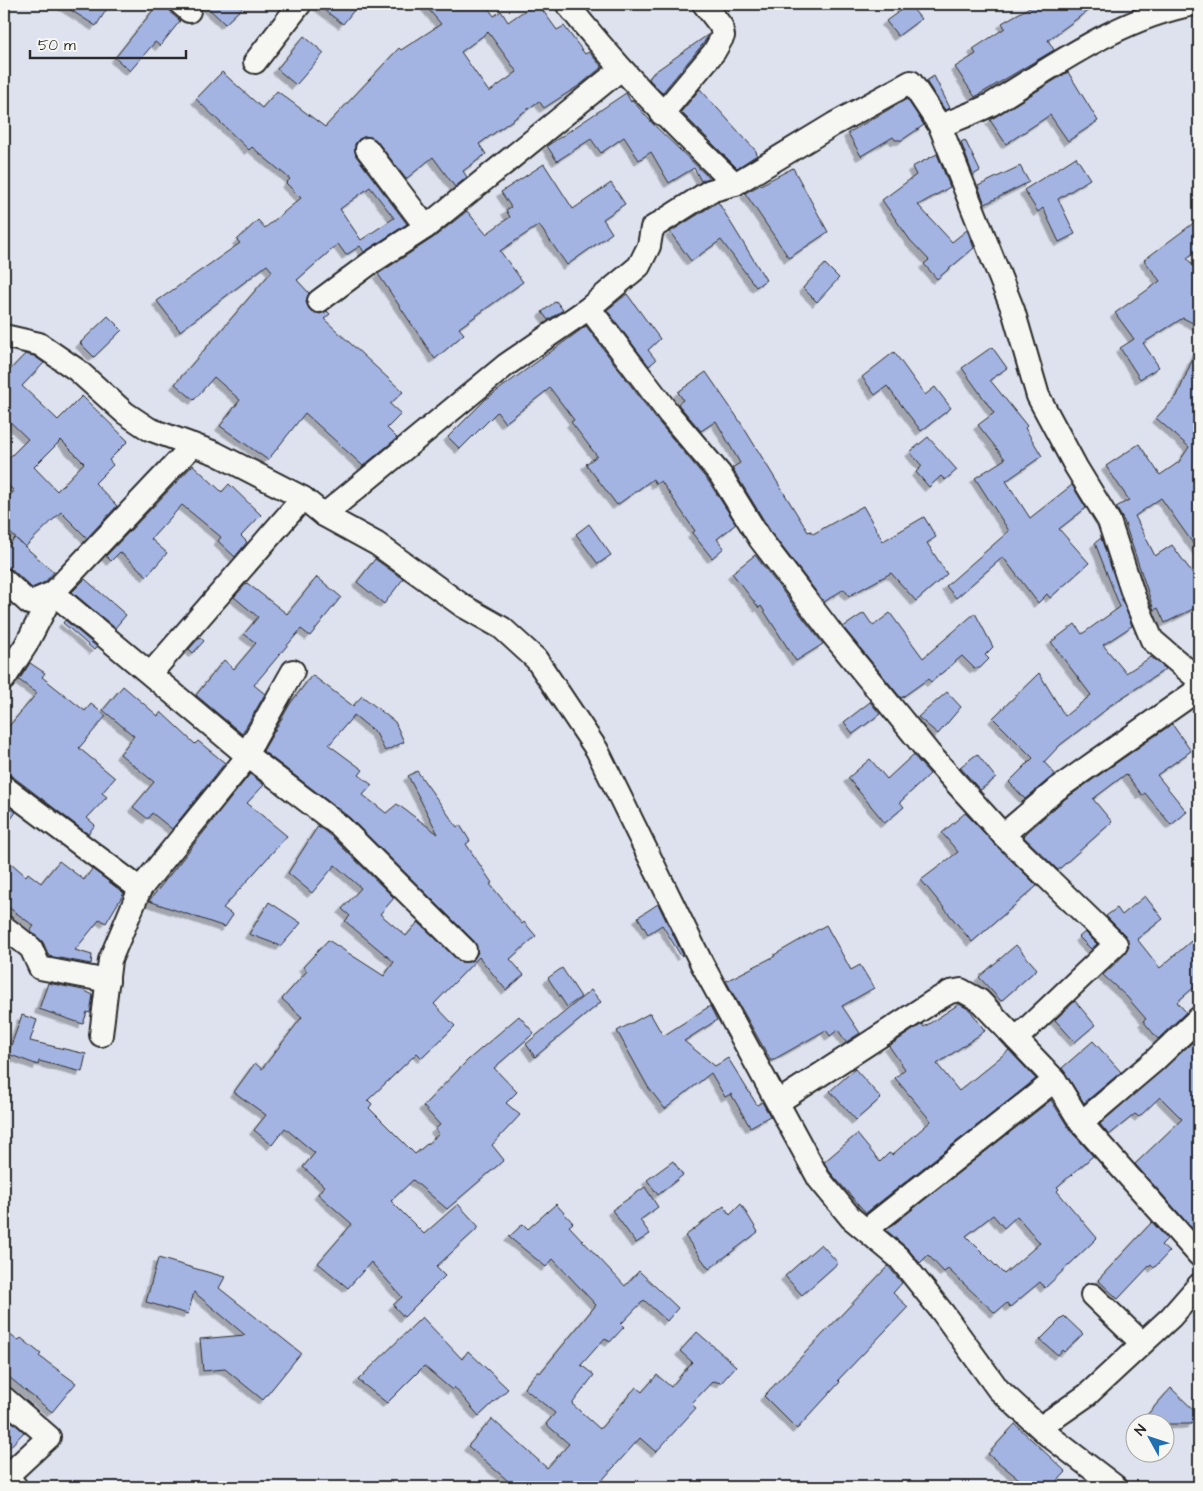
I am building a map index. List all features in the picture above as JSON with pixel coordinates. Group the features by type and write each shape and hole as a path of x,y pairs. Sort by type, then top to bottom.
{"street":[{"path":"255,62 300,4"},
{"path":"567,4 620,69 662,114 735,184"},
{"path":"662,114 714,52 723,36 721,26 704,4"},
{"path":"940,126 988,106 1079,49 1132,23 1195,4"},
{"path":"319,301 369,264 426,227 620,69"},
{"path":"324,515 506,365 589,308 638,266 649,246 652,228 710,191 735,184 834,124 910,82 940,126 1013,310 1038,396 1076,467 1109,521 1134,597 1152,640 1199,680"},
{"path":"367,149 426,227"},
{"path":"589,308 670,415 720,474 760,539 833,635 929,752 1003,835 1116,944 1016,1039"},
{"path":"4,336 39,344 77,370 125,413 149,429 216,453 303,498 324,515 377,544 463,606 502,628 536,660 597,750 702,964 819,1179 851,1218 899,1258 943,1313 998,1390 1116,1487"},
{"path":"4,679 26,645 53,593 193,445"},
{"path":"151,673 303,498"},
{"path":"4,580 29,603 53,593"},
{"path":"53,593 248,756 341,827 465,950"},
{"path":"101,1034 110,960 140,889 248,756 248,751 293,671"},
{"path":"1003,835 1056,789 1199,689"},
{"path":"4,787 140,889"},
{"path":"4,927 31,948 40,968 57,973 108,981"},
{"path":"778,1102 950,992 961,990 979,1000 1055,1080 1081,1123 1199,1255"},
{"path":"1081,1123 1199,1018"},
{"path":"866,1230 1055,1080"},
{"path":"1041,1427 1088,1395 1171,1317 1199,1285"},
{"path":"1092,1295 1142,1343"},
{"path":"4,1398 49,1437 7,1476 16,1487"}],"building":[{"path":"61,4 110,4 96,26"},
{"path":"158,4 168,4 172,14 180,21 160,46 155,42 130,71 115,58"},
{"path":"204,4 246,4 225,24"},
{"path":"316,4 359,4 343,24"},
{"path":"424,4 485,4 494,16 501,11 508,22 534,4 538,4 557,30 564,26 585,54 589,52 602,67 580,85 544,108 539,101 479,144 486,154 463,171 467,177 455,187 433,157 406,179 377,141 366,136 359,139 355,144 356,156 407,224 364,252 360,246 346,255 338,244 297,280 309,293 306,302 309,309 320,314 327,311 330,314 324,319 403,392 390,404 401,414 387,428 397,438 363,466 305,413 268,460 220,426 240,400 214,377 194,400 175,384 272,271 267,265 180,331 157,301 240,243 237,240 258,220 265,228 301,198 286,183 290,179 252,147 249,150 196,99 222,72 262,108 277,91 325,127 399,48 401,50 441,24","holes":["488,32 517,72 489,92 461,52","370,187 394,218 361,240 340,209"]},
{"path":"909,4 921,19 898,36 886,21"},
{"path":"1035,4 1097,4 1048,40 1054,50 975,97 955,67 976,54 973,49 1005,28 1002,23"},
{"path":"709,34 703,44 662,93 649,79 653,73"},
{"path":"304,36 324,53 296,85 277,69"},
{"path":"1068,72 1098,121 1068,141 1050,115 1006,144 990,120"},
{"path":"934,76 950,108 945,110 926,81"},
{"path":"700,89 756,151 757,155 737,168 681,112"},
{"path":"626,93 631,102 632,100 653,124 709,178 701,181 694,168 669,183 651,152 639,160 624,137 601,153 591,139 557,161 547,146"},
{"path":"907,99 924,125 902,140 895,140 893,137 861,156 848,133"},
{"path":"965,140 980,171 973,175 961,142"},
{"path":"937,154 950,187 918,205 952,242 967,230 974,248 937,279 924,264 929,260 910,240 882,200 916,175 912,167"},
{"path":"1076,157 1090,179 1058,199 1075,234 1059,242 1043,208 1038,212 1024,190"},
{"path":"544,164 573,209 611,183 625,204 603,219 612,233 567,265 539,225 500,251 523,282 459,328 464,334 435,359 378,274 433,238 467,211 486,234 510,217 506,210 511,207 501,192"},
{"path":"1020,166 1029,182 985,204 978,186"},
{"path":"793,168 828,232 789,258 745,193"},
{"path":"718,202 766,280 756,287 721,240 691,261 670,232"},
{"path":"1199,219 1199,249 1187,258 1199,273 1199,326 1183,318 1143,343 1159,367 1140,379 1120,348 1134,339 1115,313 1160,281 1144,260"},
{"path":"825,264 839,278 817,302 803,288"},
{"path":"627,294 660,339 648,350 656,360 649,366 607,310"},
{"path":"556,301 563,310 548,320 542,312"},
{"path":"108,316 122,330 94,357 80,343"},
{"path":"586,326 656,419 709,482 736,524 717,539 724,548 712,558 692,533 695,531 661,481 656,484 653,479 617,505 586,464 597,456 571,422 574,420 550,388 505,423 497,412 460,449 448,437 486,399"},
{"path":"1199,344 1199,552 1161,498 1135,516 1155,556 1172,545 1199,582 1199,606 1165,623 1158,608 1154,610 1124,521 1116,507 1129,500 1106,466 1139,444 1160,475 1179,462 1189,447 1156,418 1177,396"},
{"path":"992,347 1007,368 990,380 1027,426 1025,428 1042,456 1006,481 1030,518 1072,485 1086,508 1059,529 1089,563 1050,598 1047,594 1038,603 1003,557 956,598 946,586 1009,531 975,478 1005,459 978,425 994,413 962,368"},
{"path":"894,352 925,395 935,387 951,408 921,431 887,386 875,395 862,377"},
{"path":"25,354 34,356 44,363 22,386 58,420 82,396 128,441 109,460 113,465 95,483 117,506 87,538 61,512 25,547 4,527 4,503 14,491 4,481 4,463 28,439 4,416 4,370 7,373","holes":["61,440 84,463 57,491 34,467"]},
{"path":"706,372 739,420 808,532 811,531 813,534 863,506 883,541 924,517 936,537 927,543 947,574 916,601 891,573 849,596 844,589 824,602 771,532 732,468 740,463 716,421 701,431 678,404 683,400 678,392"},
{"path":"928,437 957,470 945,480 941,476 929,487 916,472 922,466 910,452"},
{"path":"193,465 222,492 229,484 261,515 241,536 247,542 235,557 218,541 221,537 182,505 151,539 167,553 147,576 120,552 111,561 106,556"},
{"path":"589,524 611,555 598,564 576,534"},
{"path":"15,538 54,572 45,582 32,588 13,570 4,567 4,550"},
{"path":"1101,538 1132,626 1103,645 1126,673 1151,657 1166,669 1106,708 1060,745 1044,762 1055,774 1025,799 1009,782 1033,758 993,718 1039,673 1065,716 1091,695 1051,642 1075,624 1082,634 1120,607 1095,543"},
{"path":"755,555 823,644 796,661 761,606 759,608 732,573"},
{"path":"375,559 403,579 384,604 357,582"},
{"path":"317,577 341,597 310,636 301,629 254,685 265,694 242,734 196,695 224,660 234,669 256,643 244,634 258,617 234,597 247,583 287,614"},
{"path":"85,579 126,615 115,628 72,592"},
{"path":"864,613 873,626 890,613 923,658 975,613 993,647 985,655 989,659 980,668 974,668 962,656 931,682 928,679 901,698 843,627"},
{"path":"65,620 97,647 94,650 63,623"},
{"path":"200,637 204,641 193,653 189,649"},
{"path":"30,663 45,673 42,677 85,711 91,704 106,716 79,748 115,778 102,793 107,797 87,818 95,825 88,834 12,776 4,774 4,732 37,693 19,680"},
{"path":"312,675 353,706 362,696 395,722 404,742 385,751 376,733 354,715 329,745 363,770 359,775 372,785 363,795 386,813 397,804 438,834 408,776 417,771 457,827 460,825 470,841 466,844 492,883 490,884 522,924 524,922 536,936 510,959 524,975 506,990 479,957 434,1004 455,1026 422,1058 417,1053 368,1100 372,1104 369,1108 415,1154 439,1134 435,1129 440,1125 423,1106 468,1060 519,1016 534,1033 494,1068 517,1092 506,1103 520,1115 492,1145 504,1160 447,1209 413,1180 391,1201 424,1234 458,1204 479,1227 436,1267 445,1276 404,1317 393,1305 402,1297 371,1262 348,1288 318,1263 352,1224 318,1194 324,1186 303,1167 315,1153 285,1128 272,1145 254,1130 266,1115 234,1092 255,1063 262,1069 302,1017 282,999 307,971 303,967 328,940 384,976 394,962 345,921 350,916 342,909 361,888 335,865 312,893 288,873 318,826 332,837 394,898 380,914 406,936 418,922 461,962 469,962 478,953 474,941 350,818 263,751 290,704"},
{"path":"123,686 158,716 161,712 195,744 198,741 225,763 172,829 152,813 148,819 133,807 154,782 120,754 134,736 103,710"},
{"path":"947,692 961,707 938,734 918,717"},
{"path":"870,702 880,714 853,734 844,722"},
{"path":"1172,724 1191,751 1157,775 1187,812 1171,825 1145,793 1142,795 1126,774 1093,799 1112,822 1058,870 1023,836 1065,799"},
{"path":"977,754 996,778 980,790 960,767"},
{"path":"913,755 930,774 900,802 904,807 885,823 848,778 870,759 887,779"},
{"path":"250,774 264,785 247,803 287,836 223,908 233,915 225,927 149,901"},
{"path":"4,803 16,812 4,829"},
{"path":"965,813 1037,886 972,942 921,880 958,852 942,833"},
{"path":"4,857 26,876 28,873 41,883 59,861 84,880 92,869 124,893 106,923 100,919 75,950 92,955 91,964 49,956 43,942 30,931 34,926 4,904"},
{"path":"1145,896 1163,919 1137,939 1160,968 1191,941 1199,951 1199,983 1177,1002 1186,1012 1158,1039 1143,1021 1146,1019 1127,997 1103,975 1125,954 1129,947 1125,935 1106,916 1117,908 1122,915"},
{"path":"269,902 301,923 281,946 249,934"},
{"path":"658,904 683,955 681,956 662,925 648,934 638,917"},
{"path":"826,925 851,970 860,965 874,988 842,1006 860,1033 846,1042 838,1030 830,1036 826,1030 771,1061 726,981 775,956"},
{"path":"1085,932 1097,944 1091,949 1079,937"},
{"path":"1016,945 1037,969 1001,1001 979,977"},
{"path":"562,968 581,997 567,1007 548,978"},
{"path":"48,983 83,990 93,995 90,1013 87,1012 83,1024 39,1009"},
{"path":"591,990 601,1002 535,1057 526,1044"},
{"path":"1075,1001 1095,1025 1075,1042 1055,1020"},
{"path":"959,1004 970,1010 985,1031 937,1064 959,1091 1009,1050 1036,1079 866,1213 830,1172 824,1162 857,1134 880,1162 889,1153 892,1155 931,1121 895,1078 905,1069 889,1046 922,1024 924,1027"},
{"path":"710,1006 717,1020 684,1041 715,1066 728,1058 757,1105 762,1102 770,1116 750,1127 731,1094 725,1097 711,1073 665,1109 648,1087 617,1031 650,1013 663,1036"},
{"path":"22,1015 37,1020 30,1041 86,1054 82,1072 39,1061 38,1065 8,1054"},
{"path":"1093,1041 1121,1072 1084,1103 1062,1068"},
{"path":"1193,1042 1199,1049 1199,1236 1135,1164 1182,1119 1160,1097 1139,1117 1135,1114 1109,1135 1100,1124"},
{"path":"855,1069 881,1098 856,1120 830,1091"},
{"path":"1051,1100 1070,1130 1093,1156 1057,1187 1059,1189 1057,1191 1097,1238 1045,1288 1040,1282 1010,1307 1007,1303 995,1313 948,1269 944,1272 928,1255 920,1263 907,1248 886,1230","holes":["993,1215 1004,1228 1017,1216 1040,1243 1004,1274 966,1236"]},
{"path":"673,1161 683,1175 658,1195 647,1180"},
{"path":"645,1187 658,1207 640,1220 650,1234 636,1243 612,1210"},
{"path":"556,1204 573,1223 569,1226 625,1286 639,1271 678,1308 667,1321 644,1300 621,1324 624,1327 610,1342 605,1338 581,1365 594,1375 572,1404 600,1429 636,1387 642,1392 657,1375 671,1387 692,1362 680,1351 697,1332 736,1366 721,1383 713,1381 691,1404 696,1408 656,1452 640,1438 596,1487 515,1487 468,1446 492,1419 547,1468 569,1444 546,1424 555,1413 524,1388 538,1371 540,1373 596,1305 553,1259 546,1267 509,1237 523,1224 528,1229"},
{"path":"741,1204 758,1232 709,1269 685,1236 724,1206 730,1215"},
{"path":"1152,1222 1167,1239 1161,1245 1169,1252 1154,1268 1151,1264 1118,1299 1098,1280"},
{"path":"821,1244 838,1263 802,1295 785,1276"},
{"path":"158,1258 225,1277 219,1288 301,1353 263,1400 225,1369 203,1371 200,1339 245,1335 194,1292 188,1314 146,1302"},
{"path":"888,1266 902,1283 893,1293 908,1307 838,1380 840,1382 797,1429 764,1396"},
{"path":"1064,1316 1083,1334 1064,1352 1062,1350 1058,1355 1040,1340"},
{"path":"422,1317 462,1359 468,1351 508,1389 479,1416 454,1387 452,1390 424,1366 387,1403 358,1380"},
{"path":"4,1330 18,1341 21,1338 41,1354 39,1356 76,1383 52,1412 4,1373"},
{"path":"1171,1388 1199,1415 1191,1424 1176,1424 1176,1414 1148,1414"},
{"path":"4,1415 24,1432 4,1453"},
{"path":"1015,1424 1066,1472 1052,1487 1029,1487 988,1454"}]}
